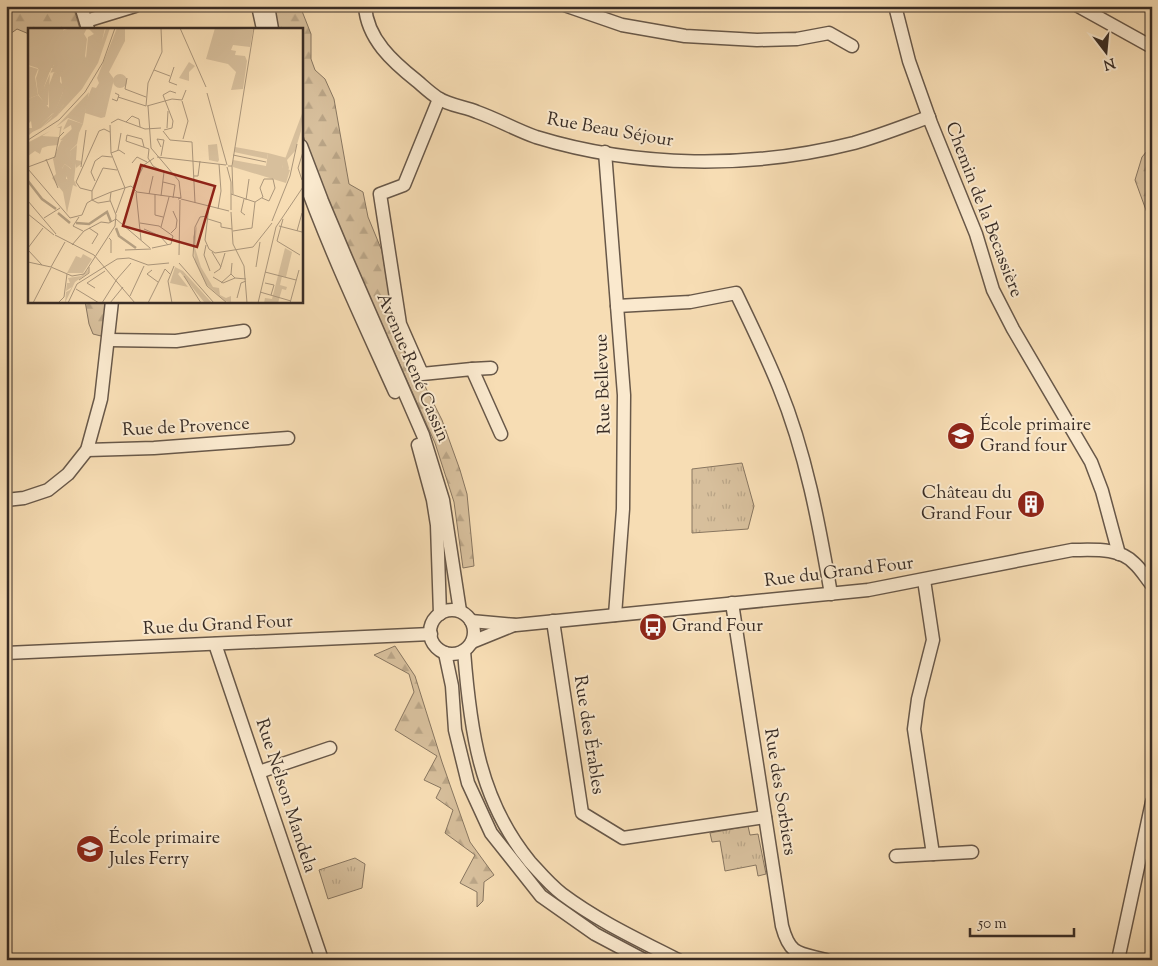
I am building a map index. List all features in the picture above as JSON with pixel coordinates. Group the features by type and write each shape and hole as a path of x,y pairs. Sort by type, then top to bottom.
{"street":[{"path":"81,6 87,25 135,6"},
{"path":"258,6 263,28"},
{"path":"268,6 272,28"},
{"name":"Rue Beau Séjour","path":"365,6 368,24 376,40 397,64 439,99 479,112 534,136 571,146 636,157 675,161 734,160 786,156 854,143 929,117"},
{"path":"567,6 622,25 685,36 757,40 797,39 829,33 852,46"},
{"name":"Chemin de la Becassière","path":"895,6 909,62 976,234 993,290 1013,329 1091,462 1102,491 1119,554"},
{"path":"1078,6 1152,46"},
{"path":"439,99 404,185 380,194 400,324 422,374 491,368"},
{"name":"Avenue René Cassin","path":"302,149 335,233 423,435 443,500 460,612"},
{"name":"Rue Bellevue","path":"605,152 624,396 623,509 615,615"},
{"name":"Avenue René Cassin","path":"302,174 336,261 415,435 436,516 440,614"},
{"path":"617,306 690,302 736,293 780,388 805,464 821,536 830,594"},
{"name":"Rue de Provence","path":"6,500 24,498 48,490 68,474 87,450 101,399 112,302"},
{"path":"109,340 176,341 244,331"},
{"path":"472,369 500,434"},
{"name":"Rue de Provence","path":"87,450 154,448 288,438"},
{"name":"Rue du Grand Four","path":"471,621 516,625 868,590 1072,550 1100,550 1119,554 1134,562 1152,585"},
{"path":"924,580 933,640 918,699 914,729 933,854"},
{"name":"Rue des Sorbiers","path":"732,603 786,942 795,952 826,960"},
{"path":"468,647 458,654 445,653 434,645 430,634 431,625 440,614 446,611 465,614 471,621 474,629 468,647 470,720 483,777 504,825 542,876 561,894 613,927 678,960"},
{"name":"Rue des Érables","path":"553,621 582,813 623,838 765,817"},
{"name":"Rue du Grand Four","path":"468,647 516,625"},
{"name":"Rue du Grand Four","path":"6,653 430,634"},
{"name":"Rue Nelson Mandela","path":"215,644 322,960"},
{"path":"445,653 452,686 455,730 468,783 491,833 541,896 595,934 644,960"},
{"path":"259,772 330,748"},
{"path":"1119,958 1149,827 1152,802"},
{"path":"896,856 972,852"}],"green space":[{"path":"18,6 73,6 80,28 28,28 28,34 17,29 6,37 6,15"},
{"path":"273,6 300,6 311,34 311,59 315,70 325,79 334,99 349,184 363,192 368,217 382,251 394,325 442,420 460,470 467,494 474,566 463,568 454,502 435,443 331,210 302,133 302,28 277,28"},
{"path":"1152,145 1152,221 1150,221 1135,180 1142,157"},
{"path":"85,302 108,302 107,317 101,336 93,334 89,324"},
{"path":"742,463 754,506 748,529 692,533 692,469"},
{"path":"395,646 415,676 470,842 494,875 484,882 483,901 477,907 477,892 460,883 475,855 445,833 453,810 436,798 441,788 424,780 437,756 395,730 414,692 409,674 374,655"},
{"path":"748,826 750,835 758,834 766,874 758,876 756,865 725,871 720,841 712,842 710,833"},
{"path":"355,858 365,864 362,888 328,899 319,870"}],"place":[{"name":"École primaire Grand four","path":"961,436"},
{"name":"Château du Grand Four","path":"1031,504"},
{"name":"Grand Four","path":"653,627"},
{"name":"École primaire Jules Ferry","path":"90,849"}]}
